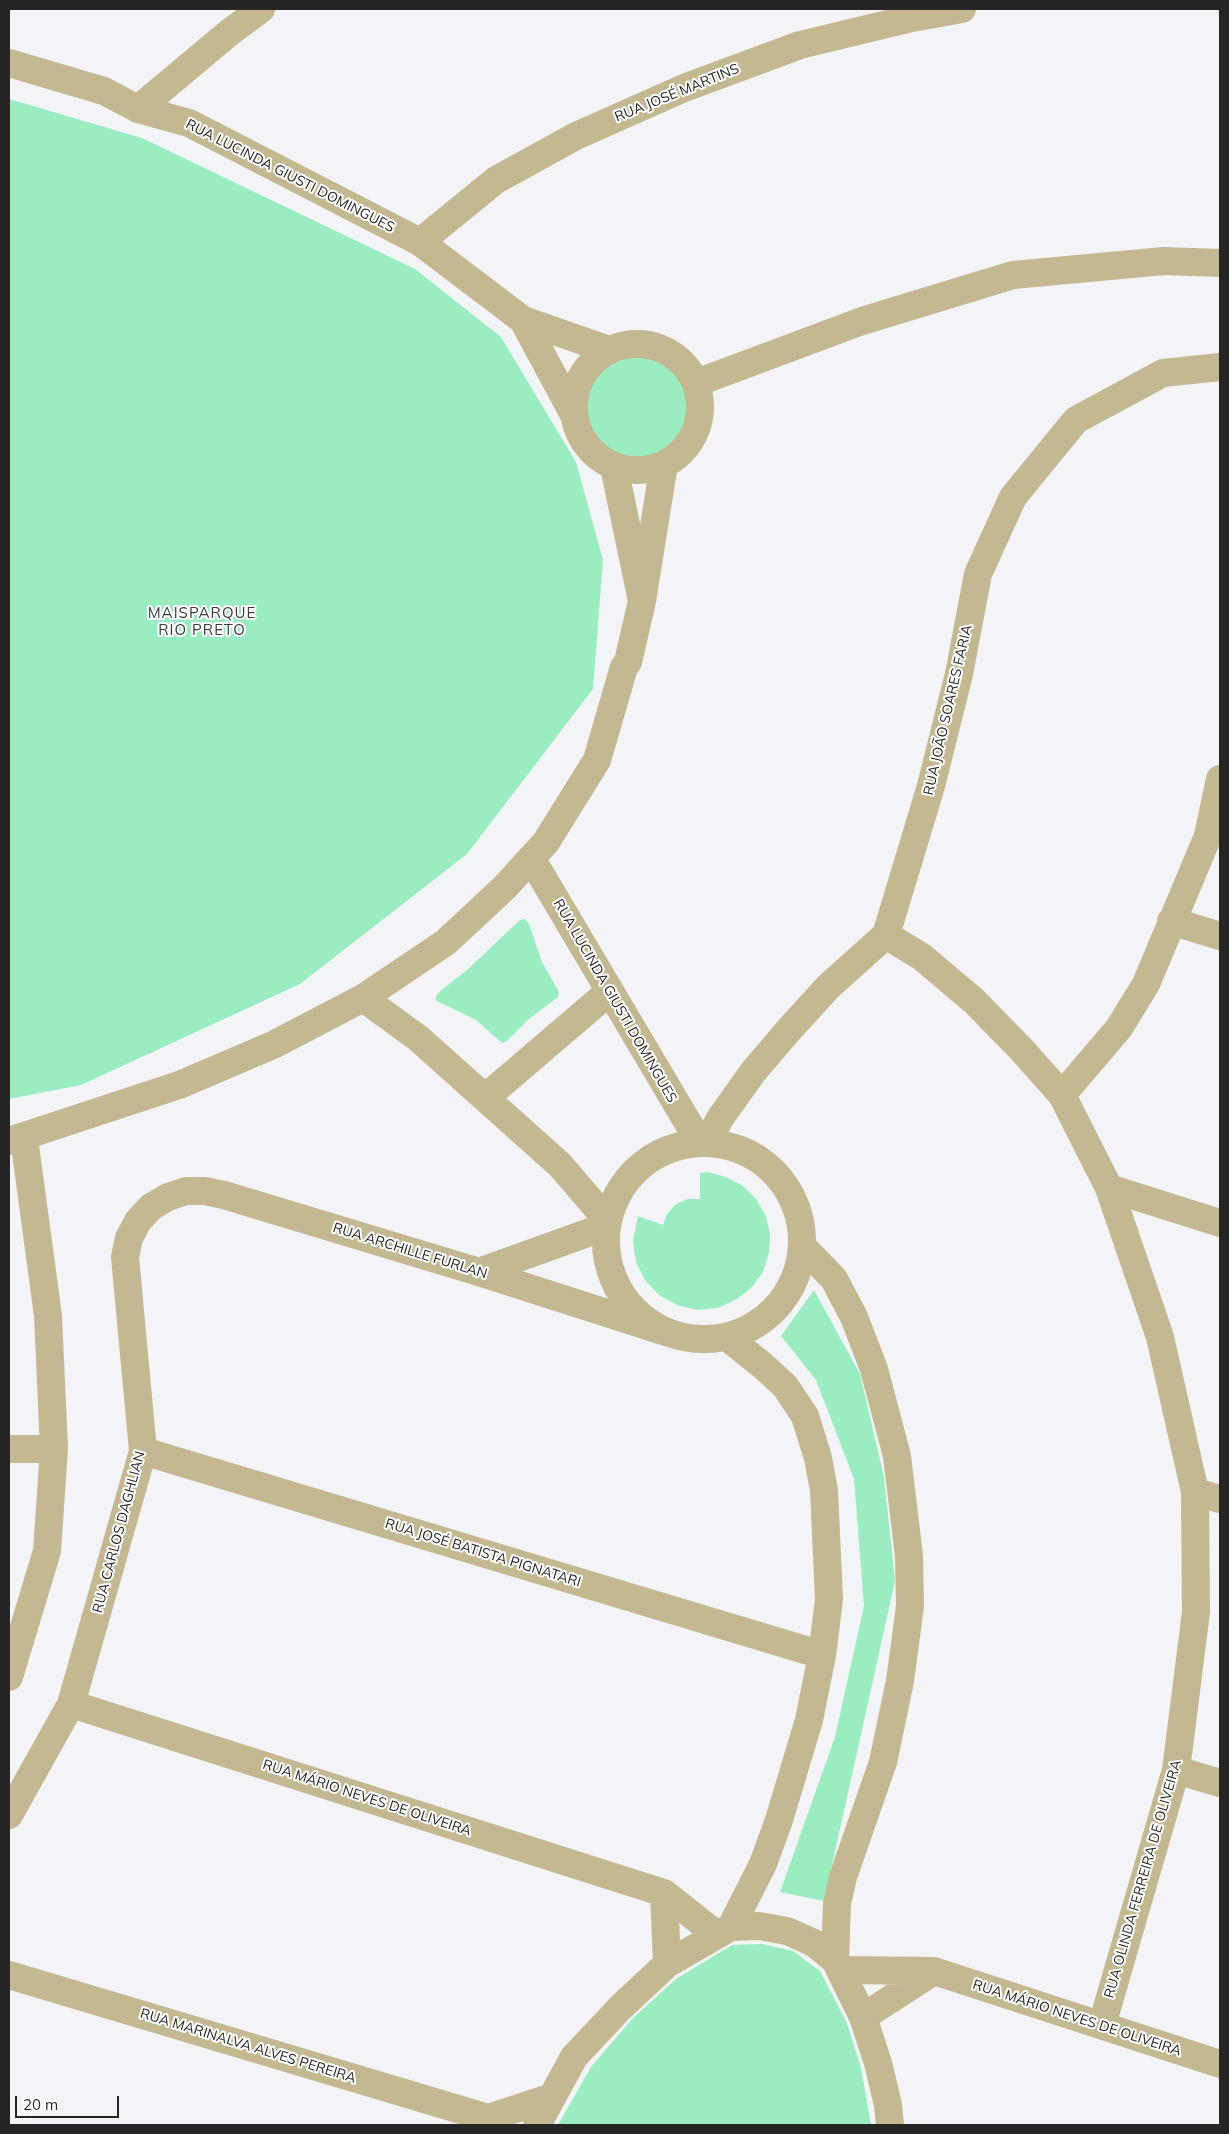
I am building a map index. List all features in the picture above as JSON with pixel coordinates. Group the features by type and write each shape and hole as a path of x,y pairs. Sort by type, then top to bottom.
{"street":[{"path":"138,109 230,32 261,9"},
{"name":"RUA JOSÉ MARTINS","path":"420,242 496,180 576,136 684,88 800,45 912,18 962,9"},
{"name":"RUA LUCINDA GIUSTI DOMINGUES","path":"9,63 104,91 138,109 190,123 420,242 523,320 609,350"},
{"path":"696,383 862,321 1013,275 1164,261 1220,263"},
{"name":"RUA LUCINDA GIUSTI DOMINGUES","path":"523,320 573,412"},
{"path":"643,344 660,348 675,356 687,368 696,383 700,398 700,414 696,430 688,444 677,456 664,464 647,470 630,470 614,467 598,458 586,445 578,430 573,412 577,387 589,366 609,350 626,345 643,344"},
{"name":"RUA JOÃO SOARES FARIA","path":"886,935 931,786 959,674 978,574 1013,496 1076,420 1163,373 1219,374"},
{"path":"9,1677 47,1551 54,1449 48,1316 17,1140 188,1081 275,1044 363,998 446,942 505,887 546,842 597,760 624,667 628,662 642,601 664,464"},
{"path":"614,467 642,601"},
{"path":"1062,1095 1119,1028 1146,984 1208,836 1220,779"},
{"name":"RUA LUCINDA GIUSTI DOMINGUES","path":"531,858 610,991 712,1145"},
{"path":"1171,921 1220,936"},
{"path":"712,1145 721,1117 753,1072 828,987 886,935"},
{"name":"RUA OLINDA FERREIRA DE OLIVEIRA","path":"886,935 922,957 974,1001 1022,1050 1062,1095 1109,1188 1160,1337 1195,1492 1196,1612 1176,1770 1102,2025"},
{"path":"485,1098 610,991"},
{"path":"363,998 418,1038 560,1165 607,1223"},
{"path":"712,1145 752,1155 770,1168 784,1184 795,1203 801,1224 802,1246 798,1271 787,1294 771,1313 750,1328 727,1337 708,1340 688,1339 669,1334 652,1325 637,1314 619,1291 608,1266 607,1223 615,1200 626,1182 641,1166 658,1154 672,1149 712,1145"},
{"path":"1109,1188 1220,1224"},
{"name":"RUA ARCHILLE FURLAN","path":"151,1207 168,1197 186,1191 205,1191 479,1272 669,1334"},
{"name":"RUA CARLOS DAGHLIAN","path":"9,1815 71,1704 143,1451 125,1257 129,1238 138,1221 151,1207"},
{"path":"479,1272 607,1223"},
{"path":"802,1246 834,1279 854,1318 874,1369 897,1456 909,1556 910,1606 900,1681 883,1762 842,1877 837,1904 837,1965"},
{"path":"724,1931 763,1864 779,1820 809,1720 822,1655 829,1591 824,1490 818,1458 805,1416 785,1386 727,1337"},
{"path":"9,1449 54,1449"},
{"name":"RUA JOSÉ BATISTA PIGNATARI","path":"143,1451 822,1655"},
{"path":"1195,1492 1220,1499"},
{"name":"RUA MÁRIO NEVES DE OLIVEIRA","path":"71,1704 664,1893 724,1931"},
{"path":"1176,1770 1220,1783"},
{"path":"664,1893 668,1964"},
{"path":"537,2125 574,2057 620,2008 668,1964 724,1931 759,1926 787,1932 814,1943 837,1965 863,2017 878,2063 888,2105 890,2125"},
{"name":"RUA MÁRIO NEVES DE OLIVEIRA","path":"837,1965 934,1972 1220,2064"},
{"path":"863,2017 934,1972"},
{"name":"RUA MARINALVA ALVES PEREIRA","path":"9,1975 490,2121 552,2097"}],"green space":[{"path":"9,99 142,138 415,269 501,337 576,462 603,560 593,689 467,854 300,984 81,1085 9,1099"},
{"path":"638,355 658,359 667,363 675,370 682,378 686,387 690,407 686,427 682,436 675,444 667,451 658,455 638,459 618,455 609,451 601,444 594,436 590,427 586,407 590,387 594,378 601,370 609,363 618,359"},
{"path":"525,919 529,924 542,962 559,992 558,997 529,1019 507,1041 502,1043 476,1020 437,1001 435,998 439,992 467,970 520,920"},
{"path":"708,1172 726,1177 743,1186 756,1199 766,1216 770,1234 769,1253 763,1272 752,1287 737,1299 718,1308 697,1310 677,1305 659,1295 645,1280 636,1262 633,1241 638,1216 663,1225 667,1214 676,1204 688,1199 700,1199 700,1173"},
{"path":"814,1290 860,1374 884,1477 895,1581 824,1901 780,1892 835,1737 864,1606 854,1479 816,1380 781,1336"},
{"path":"762,1944 793,1951 820,1971 847,2023 861,2068 871,2125 558,2125 591,2067 633,2018 676,1979 732,1945"}],"district":[{"name":"MAISPARQUE RIO PRETO","path":"202,622"}]}
